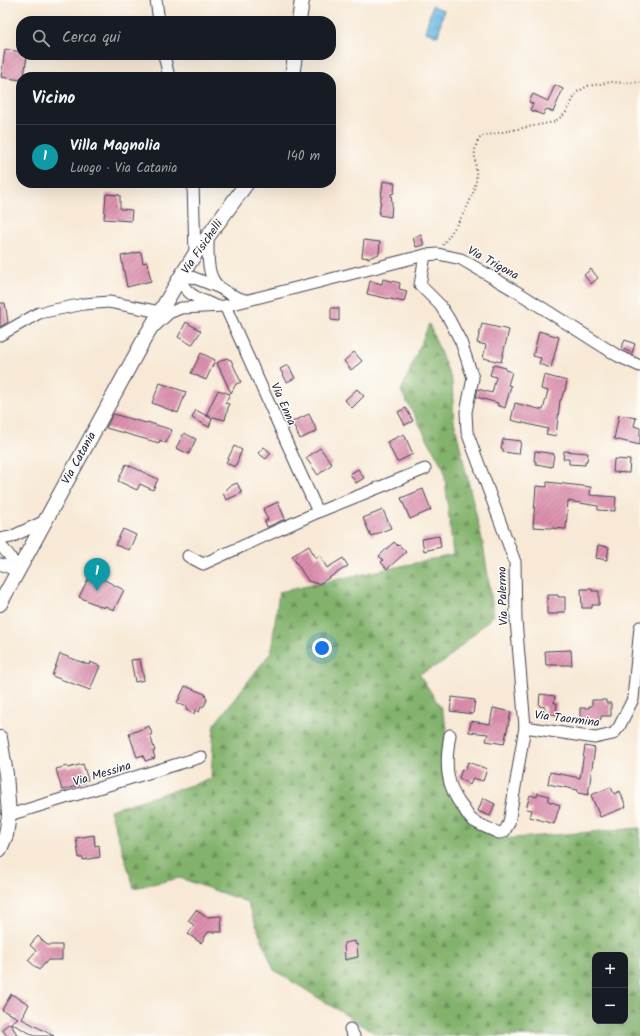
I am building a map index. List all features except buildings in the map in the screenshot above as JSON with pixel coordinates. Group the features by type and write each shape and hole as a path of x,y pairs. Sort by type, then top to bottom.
{"main road":[{"path":"300,16 302,0"},
{"path":"293,72 294,60"},
{"name":"Via Fisichelli","path":"160,312 196,254 243,188"},
{"name":"Via Catania","path":"0,604 160,312"},
{"path":"0,738 6,774 9,815 6,835 0,849"}],"street":[{"path":"156,0 158,16"},
{"path":"165,60 168,72"},
{"path":"193,188 196,254"},
{"path":"208,237 208,264 212,277 220,288"},
{"name":"Via Trigona","path":"147,334 169,313 181,308 220,306 246,301 425,255 438,254 461,259 519,293 618,356 640,366"},
{"name":"Via Palermo","path":"425,255 420,285 440,305 461,342 473,378 466,412 467,432 515,562 516,620 525,727 509,823 504,832 499,833 472,819 458,802 451,787 447,773 447,754 450,735"},
{"path":"220,306 190,294 183,287 180,278 192,277 220,288 231,296 246,301"},
{"path":"0,335 39,313 84,304 110,302 160,312"},
{"name":"Via Enna","path":"220,306 318,512"},
{"path":"188,556 203,564 318,512 425,469"},
{"path":"0,539 11,537 45,521"},
{"path":"0,545 9,555 18,571"},
{"path":"0,564 18,571"},
{"name":"Via Taormina","path":"525,727 595,738 613,734 637,703 640,627"},
{"name":"Via Messina","path":"9,815 202,757"}],"path":[{"path":"438,254 470,202 476,180 475,153 478,139 482,136 554,122 565,114 577,92 588,86 612,82 625,84 640,82"}],"green space":[{"path":"429,324 452,381 454,421 483,544 494,615 444,662 419,674 441,708 447,727 443,754 469,821 501,839 640,828 640,1036 387,1036 376,1034 274,970 247,902 180,878 134,888 110,810 211,779 214,725 271,652 279,592 453,555 444,469 401,391"}],"water":[{"path":"432,6 444,10 438,36 425,32"}],"place":[{"name":"Villa Magnolia","path":"97,591"}]}
